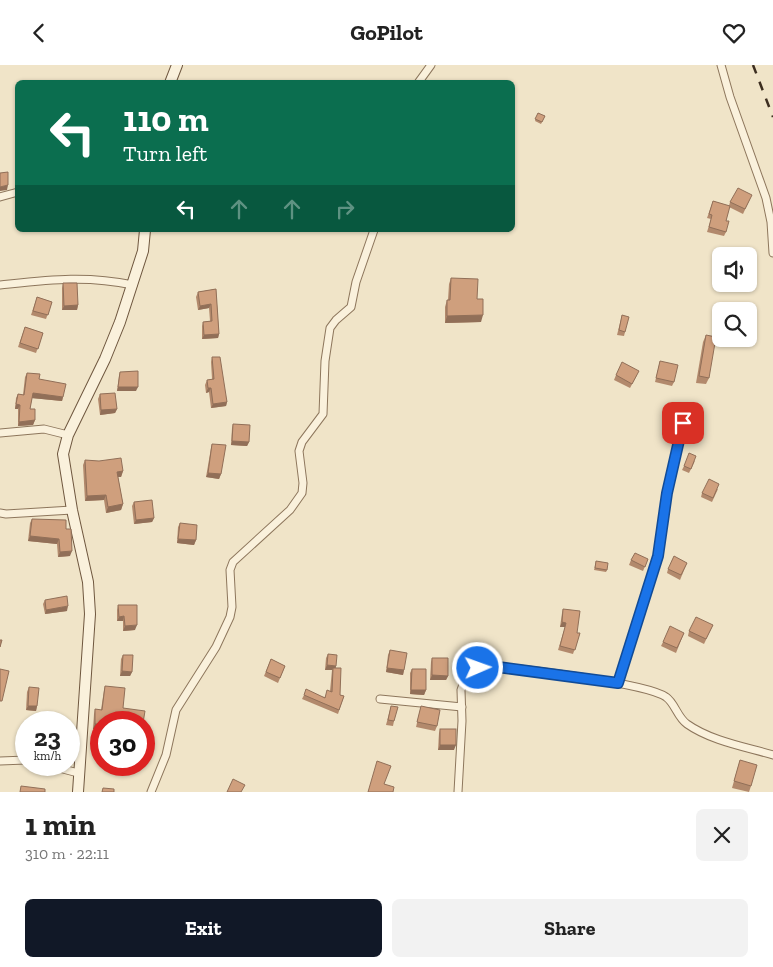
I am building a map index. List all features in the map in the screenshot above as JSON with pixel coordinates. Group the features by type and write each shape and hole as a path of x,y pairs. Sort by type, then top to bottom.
{"street":[{"path":"171,80 177,65"},
{"path":"420,80 431,65"},
{"path":"721,65 730,97 766,198 771,222 773,253"},
{"path":"0,197 15,193"},
{"path":"80,746 90,614 88,582 72,510 63,454 68,435 105,359 133,285 144,251 145,232"},
{"path":"151,792 166,755 176,710 216,647 230,617 232,607 230,570 233,562 290,510 302,493 300,447 323,414 325,361 330,328 336,320 352,307 356,282 373,232"},
{"path":"0,285 70,278 103,279 133,285"},
{"path":"618,683 658,556 667,493 683,423"},
{"path":"0,433 44,429 68,435"},
{"path":"0,513 72,510"},
{"path":"458,792 461,690 466,679 478,668 485,667 634,686 666,697 686,723 702,732 773,755"},
{"path":"380,699 462,707"},
{"path":"0,761 15,761"},
{"path":"78,776 78,792"}],"building":[{"path":"538,113 545,116 542,122 535,119"},
{"path":"8,172 8,185 0,187 0,173"},
{"path":"738,188 752,195 745,209 730,202"},
{"path":"713,201 730,206 726,221 729,221 726,232 709,227 712,215 709,214"},
{"path":"451,278 478,279 477,299 483,299 483,315 447,316 447,300 450,300"},
{"path":"63,283 77,283 78,305 64,306"},
{"path":"216,289 219,334 204,335 203,322 212,321 211,304 200,306 198,292"},
{"path":"37,297 52,302 48,315 33,311"},
{"path":"622,315 629,317 625,332 619,330"},
{"path":"25,327 43,333 38,349 20,343"},
{"path":"706,335 712,336 712,347 714,347 709,378 699,376"},
{"path":"212,357 220,357 227,402 213,404 211,388 208,388 207,380 214,379"},
{"path":"660,361 678,365 674,382 656,378"},
{"path":"622,362 639,371 632,384 616,375"},
{"path":"138,371 138,387 118,387 120,372"},
{"path":"27,373 40,374 39,379 66,384 63,397 33,393 30,409 35,409 35,420 19,422 20,405 16,404 18,394 24,395"},
{"path":"115,393 117,409 101,410 100,394"},
{"path":"233,424 250,425 249,442 232,441"},
{"path":"212,444 226,445 221,474 208,473"},
{"path":"689,453 696,456 691,469 684,466"},
{"path":"121,458 123,471 117,472 123,504 108,507 106,495 87,496 85,460 99,461"},
{"path":"709,479 719,484 713,498 702,493"},
{"path":"152,500 154,518 136,520 134,502"},
{"path":"32,519 66,520 66,529 71,529 72,551 60,552 59,539 30,536"},
{"path":"180,523 197,525 196,540 178,539"},
{"path":"635,553 648,559 645,567 631,560"},
{"path":"674,556 687,563 681,575 668,569"},
{"path":"596,561 608,563 607,570 595,568"},
{"path":"67,596 68,606 46,610 45,600"},
{"path":"118,605 137,605 137,625 125,626 124,616 119,617"},
{"path":"563,609 580,611 577,633 580,633 575,650 560,646 566,623 562,622"},
{"path":"696,617 713,625 706,639 689,631"},
{"path":"670,626 684,633 677,648 663,642"},
{"path":"390,650 407,653 404,670 387,668"},
{"path":"328,654 337,655 336,666 327,665"},
{"path":"123,655 133,655 132,672 122,671"},
{"path":"432,658 448,658 448,676 432,675"},
{"path":"271,659 285,666 280,678 266,672"},
{"path":"333,668 341,668 340,695 344,696 339,710 304,695 306,689 325,698 327,690 332,692"},
{"path":"0,669 9,671 2,701 0,701"},
{"path":"412,669 426,669 426,690 411,690"},
{"path":"105,686 125,688 123,708 145,711 95,711 95,709 102,710"},
{"path":"29,687 39,688 37,706 28,706"},
{"path":"391,706 398,707 394,721 388,720"},
{"path":"421,706 440,710 437,726 417,722"},
{"path":"440,729 456,729 456,745 440,745"},
{"path":"740,760 757,765 751,786 734,781"},
{"path":"377,761 391,766 384,784 394,787 393,792 368,792"},
{"path":"233,779 245,785 241,792 227,792"},
{"path":"21,786 45,789 45,792 20,792"},
{"path":"103,788 114,789 114,792 102,792"}],"railway":[{"path":"753,65 773,117"}],"route":[{"path":"478,668 498,667 618,683 658,556 667,493 678,453 683,423"}]}
